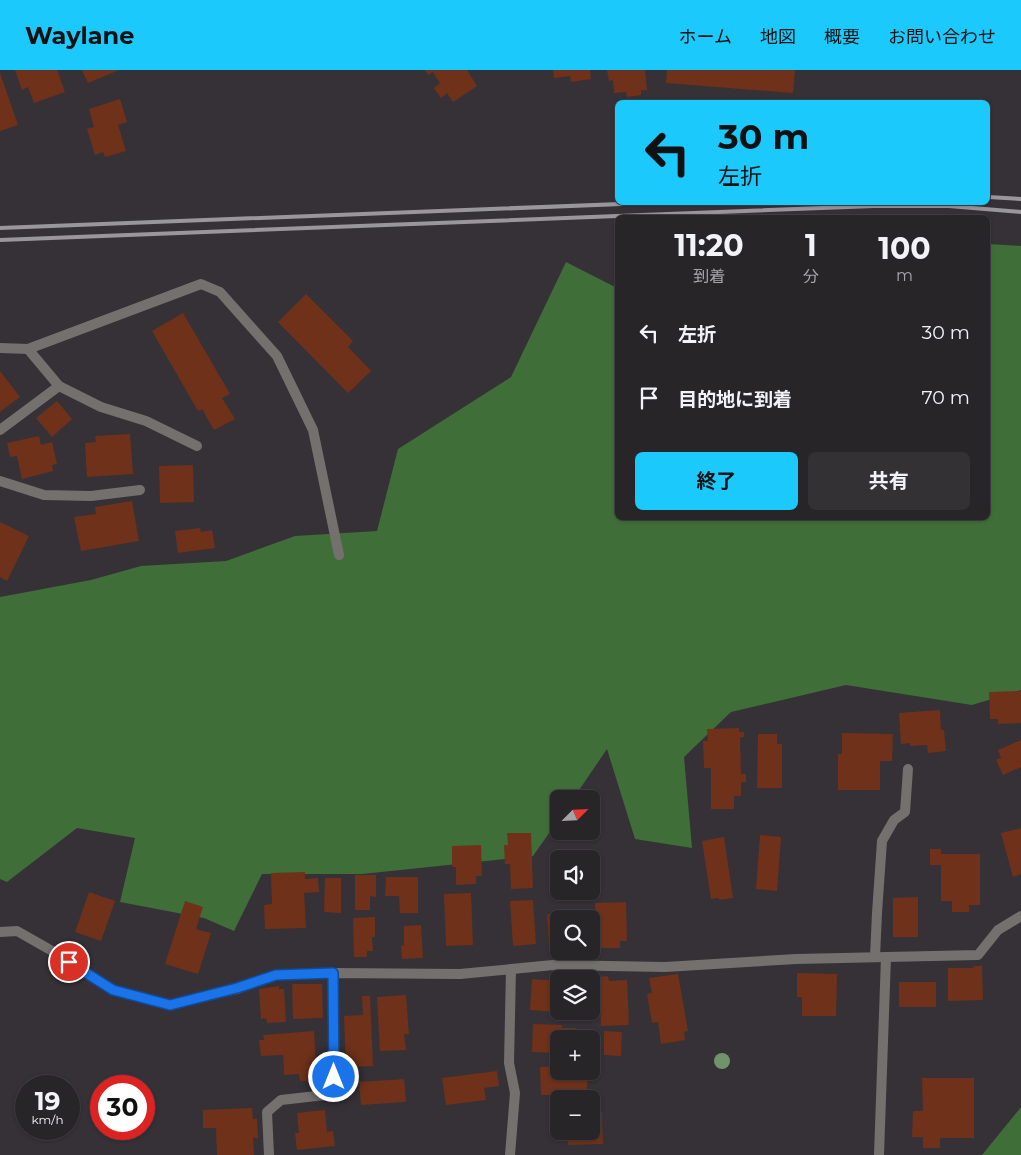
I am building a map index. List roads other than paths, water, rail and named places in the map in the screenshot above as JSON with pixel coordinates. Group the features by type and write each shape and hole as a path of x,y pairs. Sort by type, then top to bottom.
{"street":[{"path":"0,348 28,348 201,284 220,292 277,356 312,430 339,554"},
{"path":"28,348 59,386 101,407 146,421 197,446"},
{"path":"0,430 59,386"},
{"path":"0,480 44,495 91,496 140,490"},
{"path":"875,957 882,841 894,820 905,812 908,769"},
{"path":"0,932 17,931 113,990 170,1005 237,988 276,975 333,973 460,974 553,965 665,967 796,958 978,955 998,930 1021,916"},
{"path":"879,1155 886,957"},
{"path":"510,1155 515,1093 509,1063 511,969"},
{"path":"269,1155 267,1112 281,1100 334,1094 333,973"}],"railway":[{"path":"990,197 1021,199"},
{"path":"0,228 615,204"},
{"path":"643,215 874,206 949,206 1021,212"},
{"path":"0,240 615,216"}]}
